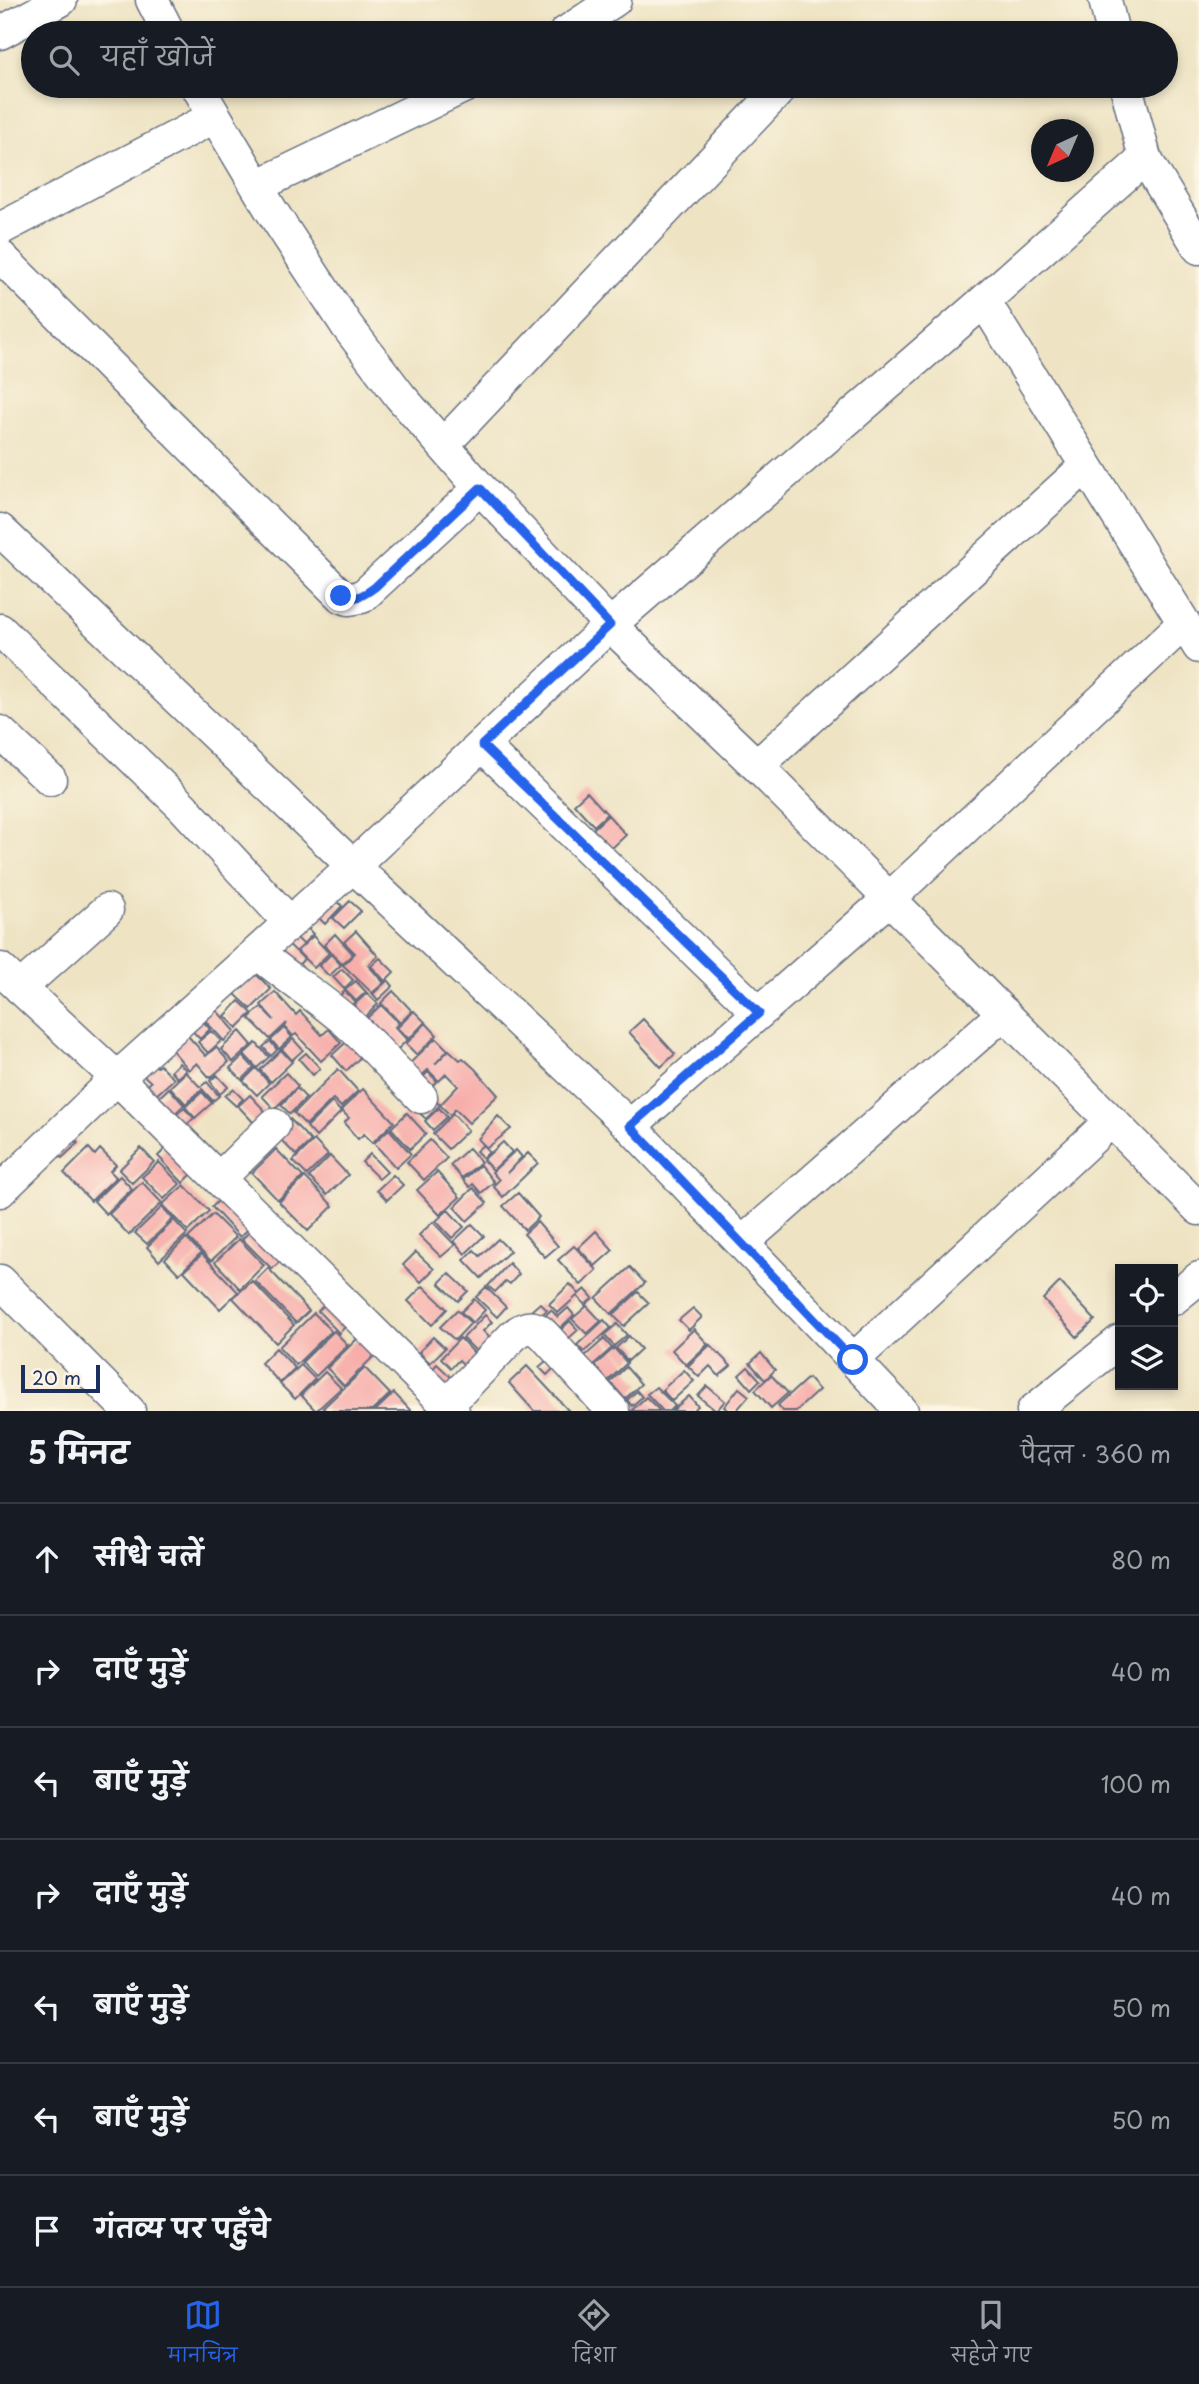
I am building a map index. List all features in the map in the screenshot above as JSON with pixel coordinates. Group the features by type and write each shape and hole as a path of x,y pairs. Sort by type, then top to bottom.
{"street":[{"path":"22,21 61,0"},
{"path":"152,0 163,21"},
{"path":"583,21 615,0"},
{"path":"1105,0 1110,21"},
{"path":"0,33 21,22"},
{"path":"204,98 313,277 347,326 400,396 480,488 610,625 757,766 1199,1209"},
{"path":"257,186 440,98"},
{"path":"443,445 772,98"},
{"path":"1129,98 1144,159 1199,248"},
{"path":"0,229 214,117"},
{"path":"0,1191 117,1078 353,866 610,625 1144,159"},
{"path":"0,256 341,596 349,599 362,597 375,587 480,488"},
{"path":"630,1126 1192,635 984,301"},
{"path":"757,766 1086,466"},
{"path":"0,530 630,1126 902,1411"},
{"path":"0,630 183,807 290,923"},
{"path":"0,732 50,779"},
{"path":"482,745 759,1013"},
{"path":"107,910 10,978 117,1078 450,1408 513,1336 522,1329 531,1327 538,1329 545,1336 613,1411"},
{"path":"258,953 350,1025 421,1097"},
{"path":"742,1243 1004,1013"},
{"path":"853,1360 1111,1121"},
{"path":"219,1179 274,1125"},
{"path":"1178,1295 1199,1278"},
{"path":"0,1281 111,1405"},
{"path":"1033,1411 1115,1345"}],"building":[{"path":"587,792 607,814 594,826 574,804"},
{"path":"608,815 626,835 611,849 593,829"},
{"path":"332,895 342,906 325,924 314,913"},
{"path":"350,901 361,911 344,928 333,918"},
{"path":"299,919 313,934 303,944 289,930"},
{"path":"356,931 378,956 368,965 384,983 372,993 343,965 355,953 344,942"},
{"path":"335,934 353,954 342,964 324,945"},
{"path":"313,936 329,953 314,968 297,951"},
{"path":"282,938 304,959 295,969 273,947"},
{"path":"331,954 341,965 329,976 319,966"},
{"path":"380,958 394,972 385,981 371,966"},
{"path":"342,969 353,980 344,989 333,977"},
{"path":"255,973 271,989 251,1009 235,994"},
{"path":"388,980 393,986 378,1000 373,994"},
{"path":"356,981 366,992 356,1001 345,990"},
{"path":"345,991 355,1002 346,1010 336,999"},
{"path":"393,991 412,1011 400,1023 381,1003"},
{"path":"275,992 296,1015 300,1011 322,1035 329,1029 341,1043 321,1061 296,1034 293,1036 285,1027 287,1023 270,1039 249,1018 261,1007 274,1020 261,1005"},
{"path":"367,993 378,1004 365,1017 354,1005"},
{"path":"239,1001 252,1013 237,1028 225,1016"},
{"path":"209,1002 235,1031 224,1041 198,1013"},
{"path":"381,1005 399,1023 395,1027 407,1040 392,1055 380,1044 386,1037 367,1018"},
{"path":"414,1011 425,1022 409,1039 397,1028"},
{"path":"197,1015 210,1029 200,1039 187,1025"},
{"path":"643,1019 675,1054 661,1067 629,1032"},
{"path":"426,1023 437,1035 417,1055 406,1044"},
{"path":"284,1028 292,1037 279,1049 271,1040"},
{"path":"211,1031 221,1041 208,1053 198,1042"},
{"path":"240,1031 252,1045 233,1062 221,1049"},
{"path":"188,1036 206,1056 216,1047 229,1062 210,1078 197,1063 189,1070 172,1050"},
{"path":"352,1037 366,1052 346,1071 332,1055"},
{"path":"436,1038 448,1050 435,1064 449,1050 475,1069 498,1095 469,1123 455,1109 450,1115 440,1105 458,1086 446,1074 439,1081 428,1070 418,1079 406,1067"},
{"path":"293,1039 303,1050 292,1060 282,1049"},
{"path":"270,1041 277,1050 271,1056 263,1047"},
{"path":"256,1043 269,1057 257,1068 244,1054"},
{"path":"281,1050 292,1062 271,1082 260,1070"},
{"path":"306,1053 320,1068 313,1075 299,1059"},
{"path":"243,1056 254,1068 242,1080 230,1068"},
{"path":"154,1063 157,1067 160,1065 174,1079 155,1096 146,1087 151,1082 142,1074"},
{"path":"179,1063 186,1070 177,1078 171,1071"},
{"path":"256,1068 269,1083 257,1095 243,1081"},
{"path":"338,1069 358,1091 341,1107 333,1099 306,1125 294,1113"},
{"path":"186,1072 200,1087 207,1082 219,1096 213,1101 202,1089 186,1104 170,1087"},
{"path":"428,1072 437,1081 427,1091 418,1082"},
{"path":"286,1073 298,1086 274,1109 262,1096"},
{"path":"217,1075 228,1087 220,1094 210,1081"},
{"path":"169,1088 184,1105 171,1117 155,1101"},
{"path":"297,1088 306,1098 290,1114 281,1105"},
{"path":"233,1089 243,1099 236,1106 225,1096"},
{"path":"363,1089 394,1122 372,1143 364,1134 358,1139 344,1123 349,1118 341,1110"},
{"path":"202,1092 212,1103 195,1118 185,1107"},
{"path":"250,1095 266,1112 254,1123 238,1106"},
{"path":"432,1097 440,1105 426,1119 417,1111"},
{"path":"332,1102 341,1112 316,1137 307,1127"},
{"path":"184,1108 194,1118 180,1131 170,1120"},
{"path":"439,1108 447,1117 433,1130 425,1121"},
{"path":"407,1113 426,1134 410,1149 391,1128"},
{"path":"453,1114 468,1130 448,1149 433,1134"},
{"path":"498,1116 511,1129 487,1148 478,1139"},
{"path":"290,1119 311,1141 296,1155 275,1134"},
{"path":"389,1129 411,1154 396,1168 374,1143"},
{"path":"68,1133 78,1143 62,1158 52,1148"},
{"path":"314,1140 328,1155 307,1175 293,1161"},
{"path":"430,1140 447,1158 424,1180 407,1162"},
{"path":"503,1142 512,1152 493,1170 483,1160"},
{"path":"483,1145 489,1152 483,1158 476,1151"},
{"path":"167,1147 193,1173 183,1183 158,1156"},
{"path":"89,1148 95,1155 100,1149 116,1165 110,1171 116,1177 91,1201 64,1173"},
{"path":"141,1148 154,1162 132,1183 119,1170"},
{"path":"469,1148 481,1162 462,1178 450,1165"},
{"path":"276,1149 303,1177 278,1200 252,1173"},
{"path":"516,1150 522,1157 507,1173 528,1153 538,1163 503,1197 493,1186 499,1180 492,1172"},
{"path":"370,1154 387,1172 379,1179 362,1162"},
{"path":"330,1156 348,1175 327,1195 309,1177"},
{"path":"159,1162 180,1184 164,1199 142,1177"},
{"path":"480,1165 494,1182 481,1193 473,1184 470,1187 463,1180"},
{"path":"437,1172 460,1197 440,1215 417,1190"},
{"path":"393,1175 403,1185 387,1200 377,1190"},
{"path":"120,1176 132,1189 106,1214 94,1201"},
{"path":"305,1177 333,1206 308,1231 279,1202"},
{"path":"142,1182 162,1203 129,1235 109,1214"},
{"path":"184,1185 209,1211 188,1231 162,1205"},
{"path":"473,1188 487,1203 467,1221 454,1207"},
{"path":"226,1193 255,1223 240,1237 212,1207"},
{"path":"518,1193 539,1217 525,1230 503,1206"},
{"path":"162,1207 173,1219 147,1244 135,1233"},
{"path":"448,1210 464,1227 452,1238 436,1221"},
{"path":"213,1214 236,1237 211,1261 188,1238"},
{"path":"174,1220 187,1234 159,1261 147,1247"},
{"path":"433,1222 455,1245 441,1257 419,1235"},
{"path":"537,1222 558,1246 545,1257 524,1234"},
{"path":"259,1223 289,1253 272,1269 242,1239"},
{"path":"472,1224 484,1236 465,1254 454,1241"},
{"path":"596,1231 613,1250 595,1266 578,1248"},
{"path":"186,1238 201,1253 179,1274 165,1259"},
{"path":"239,1239 264,1265 240,1289 215,1262"},
{"path":"498,1239 510,1251 481,1278 464,1260 474,1250 480,1256"},
{"path":"574,1246 597,1270 581,1285 558,1260"},
{"path":"416,1252 434,1269 421,1282 403,1265"},
{"path":"202,1254 238,1292 220,1309 184,1271"},
{"path":"509,1263 519,1274 510,1284 506,1281 495,1292 488,1286"},
{"path":"630,1267 645,1283 611,1314 596,1298"},
{"path":"268,1268 309,1311 296,1323 255,1281"},
{"path":"449,1273 468,1291 458,1301 439,1283"},
{"path":"252,1281 294,1325 276,1343 233,1298"},
{"path":"1060,1282 1095,1320 1077,1337 1043,1299"},
{"path":"570,1284 579,1294 585,1289 593,1298 585,1305 577,1296 558,1313 549,1304"},
{"path":"423,1286 447,1309 432,1325 408,1301"},
{"path":"486,1287 506,1307 497,1317 476,1297"},
{"path":"638,1292 649,1303 624,1326 613,1315"},
{"path":"331,1298 352,1320 339,1333 318,1311"},
{"path":"474,1299 485,1310 473,1323 461,1312"},
{"path":"540,1303 547,1310 538,1318 531,1311"},
{"path":"587,1306 601,1321 587,1334 572,1319"},
{"path":"568,1308 574,1315 560,1328 553,1321 547,1326 541,1319 551,1310 558,1317"},
{"path":"693,1308 702,1317 689,1330 679,1320"},
{"path":"457,1310 471,1323 455,1340 440,1327"},
{"path":"314,1313 331,1331 296,1365 279,1347"},
{"path":"485,1315 492,1322 483,1331 494,1342 481,1356 463,1338"},
{"path":"604,1320 611,1328 584,1352 577,1345"},
{"path":"570,1321 578,1330 559,1347 551,1339"},
{"path":"617,1324 627,1335 614,1346 604,1335"},
{"path":"694,1329 708,1344 686,1365 672,1350"},
{"path":"334,1331 348,1345 316,1376 302,1362"},
{"path":"629,1336 641,1349 628,1361 616,1348"},
{"path":"359,1337 376,1354 344,1386 327,1368"},
{"path":"433,1337 445,1348 430,1363 419,1352"},
{"path":"460,1338 478,1357 467,1368 459,1360 451,1368 441,1358"},
{"path":"604,1339 612,1348 592,1366 584,1357"},
{"path":"710,1345 731,1366 719,1376 710,1366 699,1377 688,1366"},
{"path":"276,1348 295,1368 280,1383 261,1363"},
{"path":"614,1348 627,1363 608,1381 594,1366"},
{"path":"761,1353 775,1370 765,1380 750,1363"},
{"path":"552,1356 559,1363 547,1375 539,1367"},
{"path":"437,1364 454,1380 444,1390 428,1374"},
{"path":"301,1365 315,1379 295,1399 280,1384"},
{"path":"527,1366 569,1411 534,1411 509,1383"},
{"path":"626,1367 641,1384 625,1399 610,1382"},
{"path":"748,1367 760,1380 751,1389 739,1375"},
{"path":"365,1368 390,1394 372,1411 326,1411 323,1408"},
{"path":"684,1370 694,1381 672,1401 662,1390"},
{"path":"325,1372 341,1388 316,1411 301,1395"},
{"path":"771,1375 788,1393 771,1408 755,1390"},
{"path":"808,1378 819,1390 796,1411 783,1411 778,1405"},
{"path":"707,1386 725,1401 716,1411 698,1396"},
{"path":"656,1387 675,1406 670,1411 663,1411 647,1394"},
{"path":"739,1388 749,1396 736,1411 729,1411 724,1407"},
{"path":"637,1391 642,1397 632,1406 627,1400"},
{"path":"394,1393 411,1411 375,1411"},
{"path":"689,1396 698,1406 693,1411 672,1411"},
{"path":"646,1397 660,1411 631,1411"}],"route":[{"path":"341,596 349,599 362,597 375,587 480,488 610,625 482,745 759,1013 630,1126 853,1360"}]}
